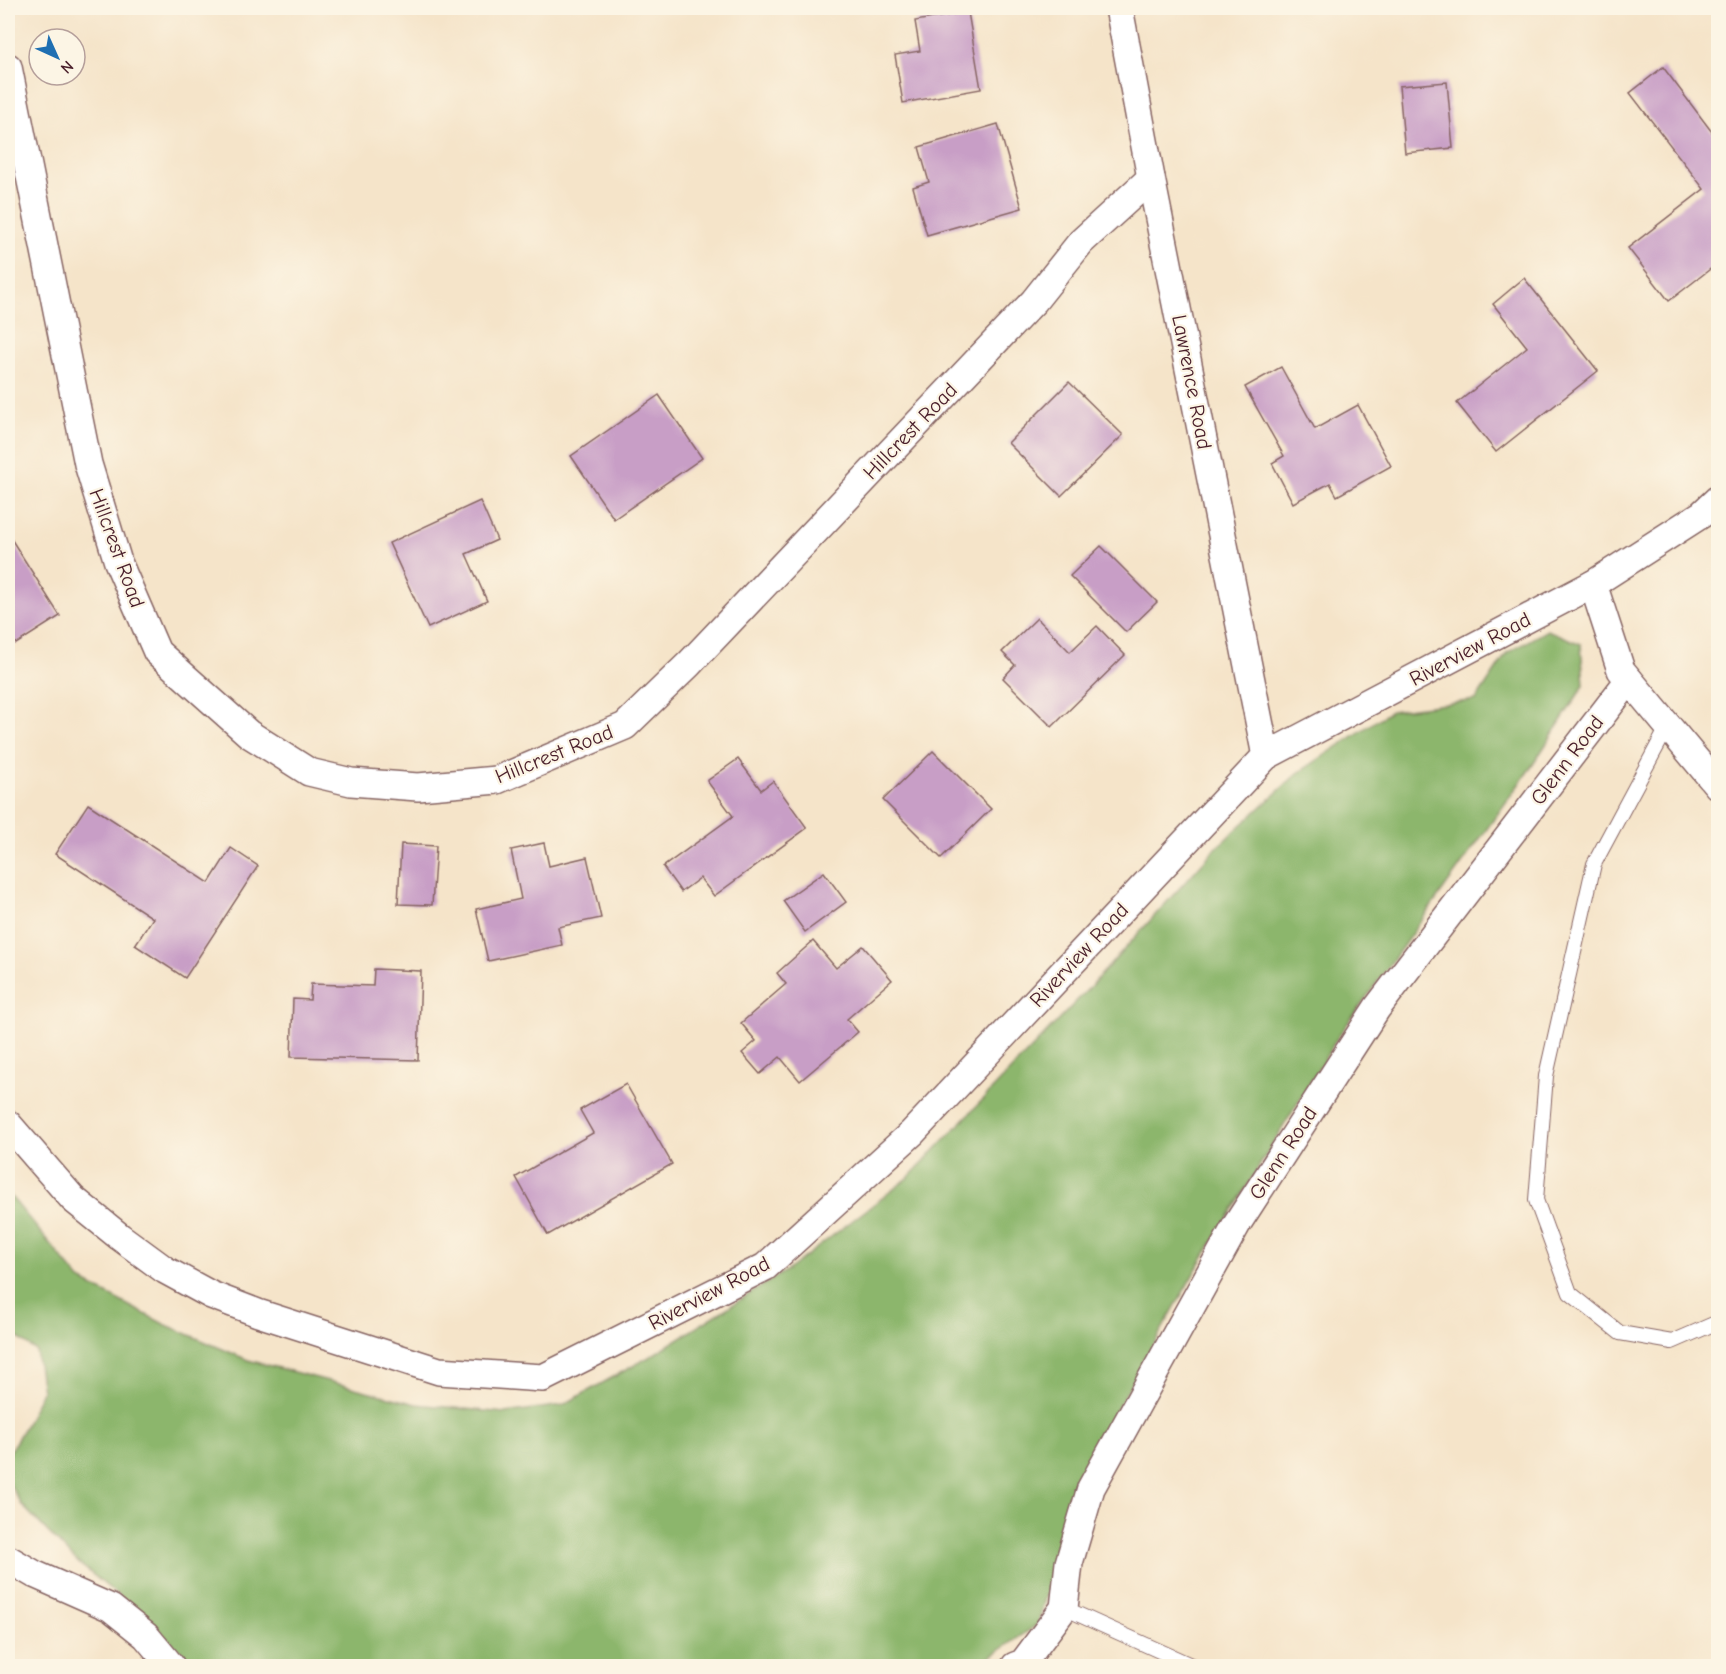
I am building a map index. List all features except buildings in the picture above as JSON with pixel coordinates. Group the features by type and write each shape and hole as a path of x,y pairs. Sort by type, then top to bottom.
{"street":[{"name":"Lawrence Road","path":"1119,8 1266,756"},
{"name":"Hillcrest Road","path":"8,67 88,464 118,562 157,652 249,734 309,772 351,782 418,787 497,780 625,726 689,664 1034,301 1081,242 1151,178"},
{"name":"Riverview Road","path":"8,1124 73,1198 165,1270 211,1295 258,1313 439,1371 543,1378 765,1268 912,1133 1266,756 1593,584 1702,514 1719,499"},
{"path":"1593,584 1621,670 1719,786"},
{"name":"Glenn Road","path":"1064,1608 1069,1563 1091,1488 1238,1224 1377,1008 1629,680"},
{"path":"8,1559 34,1574 111,1608 146,1636 171,1666"},
{"path":"1015,1666 1023,1663 1064,1608"}],"lane":[{"path":"1668,726 1594,864 1546,1076 1536,1200 1570,1293 1620,1333 1672,1342 1719,1322"},
{"path":"1064,1608 1193,1666"}],"green space":[{"path":"1547,630 1581,644 1584,685 1534,763 1338,1037 1197,1268 1113,1416 1071,1504 1038,1624 980,1664 974,1666 194,1666 154,1625 75,1560 21,1504 8,1481 8,1455 42,1391 36,1351 8,1330 8,1193 80,1280 164,1324 248,1360 416,1404 505,1413 563,1405 651,1356 789,1269 908,1178 1090,987 1215,849 1298,773 1391,711 1476,700 1507,653"}]}
